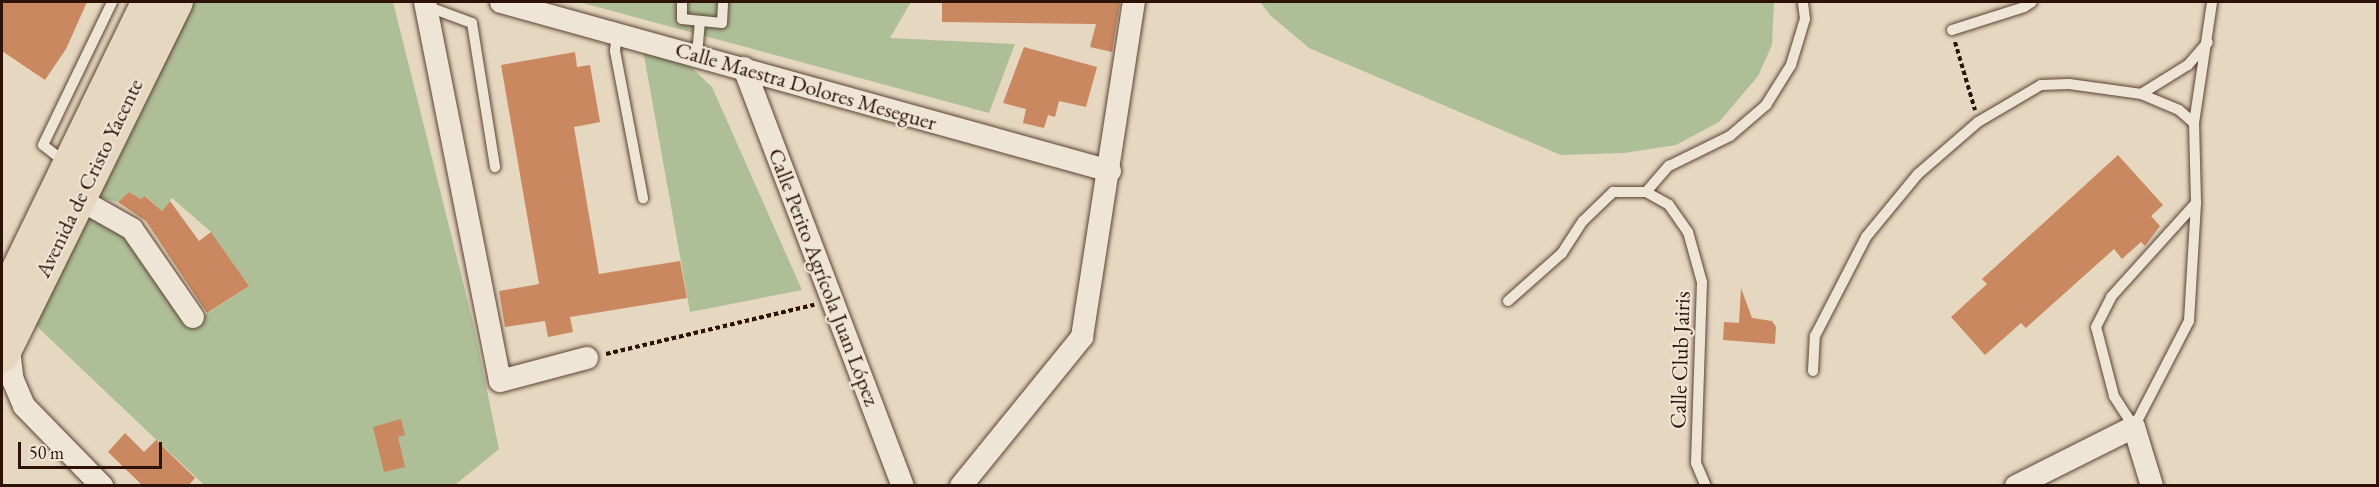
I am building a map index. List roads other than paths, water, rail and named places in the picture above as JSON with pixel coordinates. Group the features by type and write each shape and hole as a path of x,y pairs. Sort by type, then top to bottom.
{"main road":[{"name":"Avenida de Cristo Yacente","path":"2,301 147,2"},
{"name":"Avenida de Cristo Yacente","path":"5,349 176,2"}],"street":[{"name":"Calle Maestra Dolores Meseguer","path":"501,2 1110,171"},
{"path":"961,486 1082,337 1110,171 1134,2"},
{"path":"425,4 500,381 587,358"},
{"name":"Calle Perito Agrícola Juan López","path":"744,68 903,486"},
{"path":"79,199 132,229 193,317"},
{"path":"5,349 24,406 102,486"},
{"path":"2,403 24,406"},
{"path":"2016,486 2134,427 2152,486"}],"lane":[{"path":"68,165 43,145 112,2"},
{"path":"682,2 681,19 722,23 723,2"},
{"path":"1508,301 1562,253 1583,221 1613,192 1646,192 1669,166 1730,136 1766,105 1791,64 1805,20 1803,2"},
{"path":"1952,30 2024,7 2032,2"},
{"path":"2196,203 2111,297 2097,327 2114,396 2134,427 2189,321 2196,203 2194,123 2208,42 2212,2"},
{"path":"425,4 472,23 495,167"},
{"path":"697,55 700,22"},
{"path":"617,33 615,51 643,198"},
{"path":"2141,94 2188,65 2208,42"},
{"path":"1813,371 1815,336 1866,237 1918,174 1978,122 2041,85 2141,94 2179,110 2194,123"},
{"name":"Calle Club Jairis","path":"1646,192 1669,205 1688,232 1702,282 1696,464 1706,486"}]}
